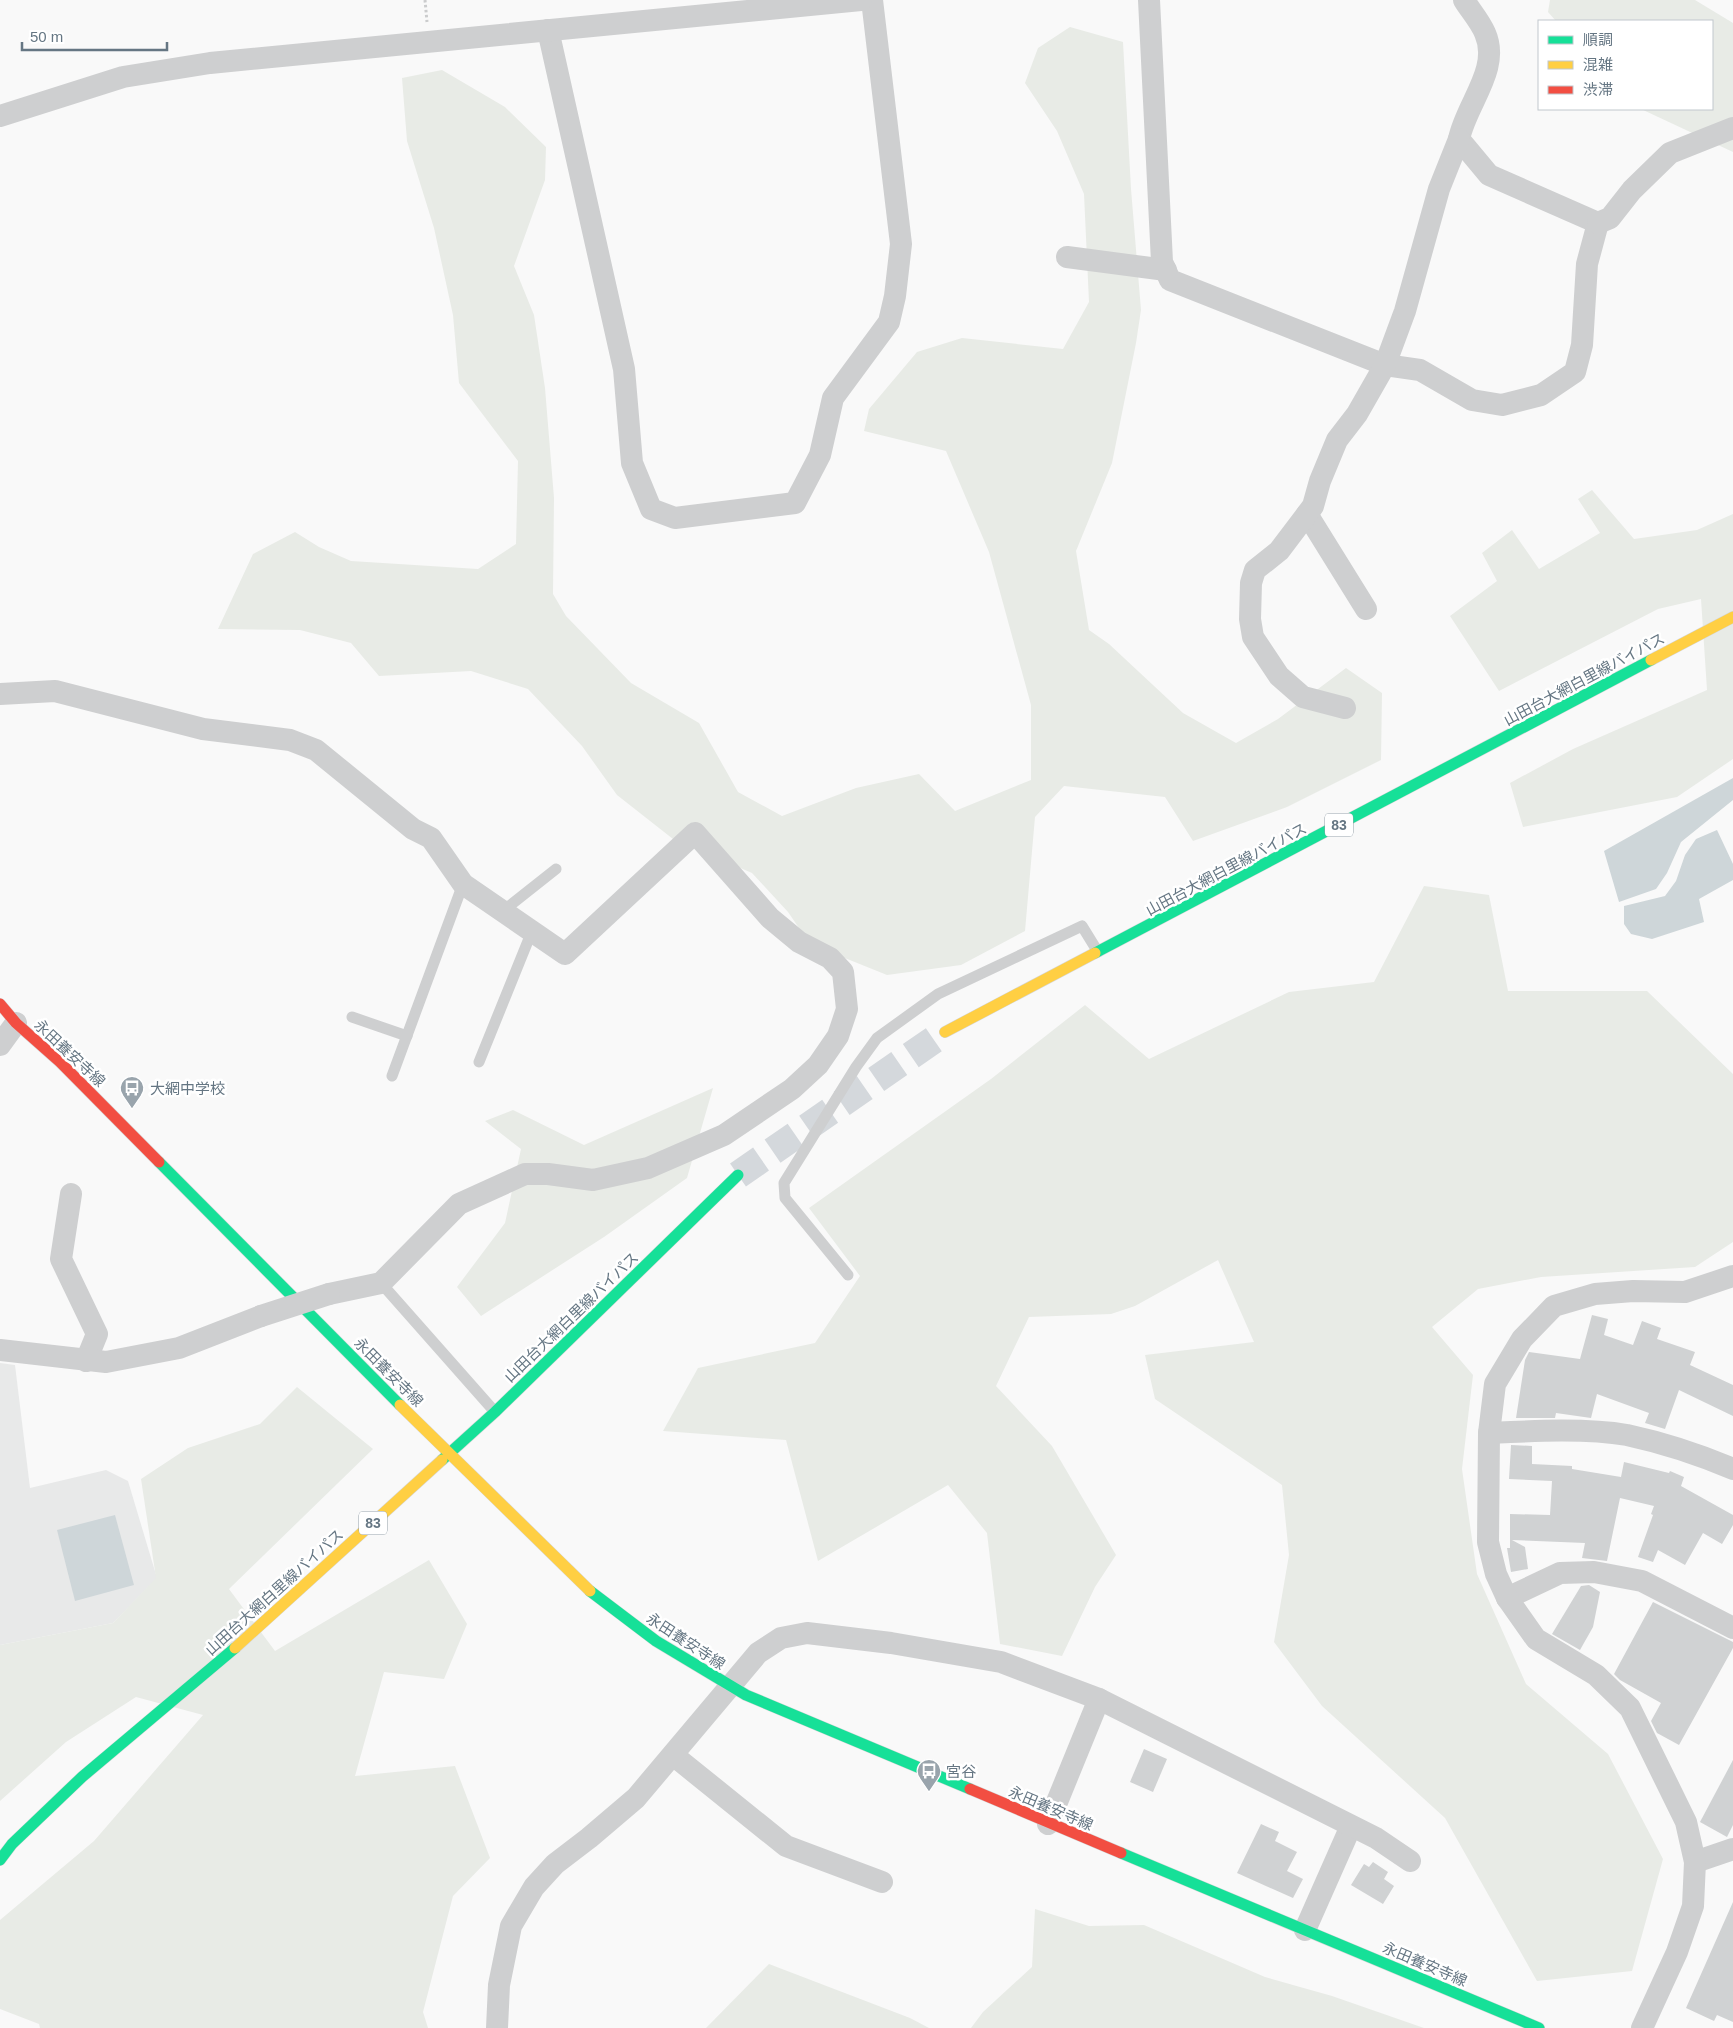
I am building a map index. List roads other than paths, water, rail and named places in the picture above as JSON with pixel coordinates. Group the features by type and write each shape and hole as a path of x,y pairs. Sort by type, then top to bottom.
{"main road":[{"name":"山田台大網白里線バイパス","path":"945,1032 1099,953 1733,617"},
{"name":"永田養安寺線","path":"0,1004 16,1023 60,1062 448,1454 593,1594 656,1641 730,1687 1048,1824 1539,2028"},
{"name":"山田台大網白里線バイパス","path":"0,1860 12,1844 82,1778 223,1659 494,1412 738,1175"}],"street":[{"path":"0,116 123,78 210,63 861,0"},
{"path":"548,30 624,369 632,463 651,509 675,518 795,503 820,455 833,398 889,322 895,296 901,244 872,0"},
{"path":"1149,0 1162,262 1170,280 1385,365 1420,370 1472,400 1502,405 1541,395 1575,372 1582,346 1586,264 1598,223"},
{"path":"1345,708 1303,697 1279,676 1253,637 1250,619 1251,583 1255,570 1279,550 1313,506 1320,481 1337,440 1357,414 1385,365 1405,311 1439,188 1460,139 1462,127 1485,75 1490,53 1485,32 1464,0"},
{"path":"1460,139 1489,175 1598,223 1610,218 1632,190 1670,153 1733,128"},
{"path":"1067,257 1166,270"},
{"path":"1307,514 1366,609"},
{"path":"0,694 55,691 203,729 290,740 316,750 413,829 431,838 463,884 565,954 695,833 770,918 799,942 830,958 842,972 847,1009 838,1036 818,1065 792,1089 724,1136 648,1168 593,1180 548,1174 525,1174 459,1204 381,1283 329,1294 261,1316 180,1348 106,1362 55,1358 30,1352 0,1350"},
{"path":"0,1045 16,1023"},
{"path":"71,1194 62,1259 98,1334 86,1361"},
{"path":"1642,2028 1677,1952 1693,1906 1696,1862 1686,1822 1630,1708 1596,1675 1536,1639 1507,1598 1496,1574 1488,1542 1489,1433 1495,1384 1522,1339 1554,1306 1595,1294 1633,1291 1685,1292 1732,1278"},
{"path":"1489,1433 1548,1430 1625,1435 1688,1450 1733,1469"},
{"path":"1507,1598 1560,1573 1594,1572 1642,1581 1733,1628"},
{"path":"497,2028 499,1985 511,1926 534,1887 555,1864 636,1798 758,1653 781,1638 807,1633 891,1643 1001,1662 1099,1699 1376,1838 1410,1861"},
{"path":"1048,1824 1099,1699"},
{"path":"673,1755 786,1846 882,1882"},
{"path":"1306,1930 1350,1826"},
{"path":"1696,1862 1733,1849"}],"lane":[{"path":"503,912 556,869"},
{"path":"392,1076 463,884"},
{"path":"848,1275 785,1198 784,1183 856,1067 877,1038 938,994 1082,926 1099,953"},
{"path":"479,1062 532,931"},
{"path":"352,1017 407,1036"},
{"path":"381,1283 494,1412"}],"tunnel":[{"path":"738,1175 945,1032"}],"place":[{"name":"大網中学校","path":"132,1109"},
{"name":"宮谷","path":"929,1792"}]}
